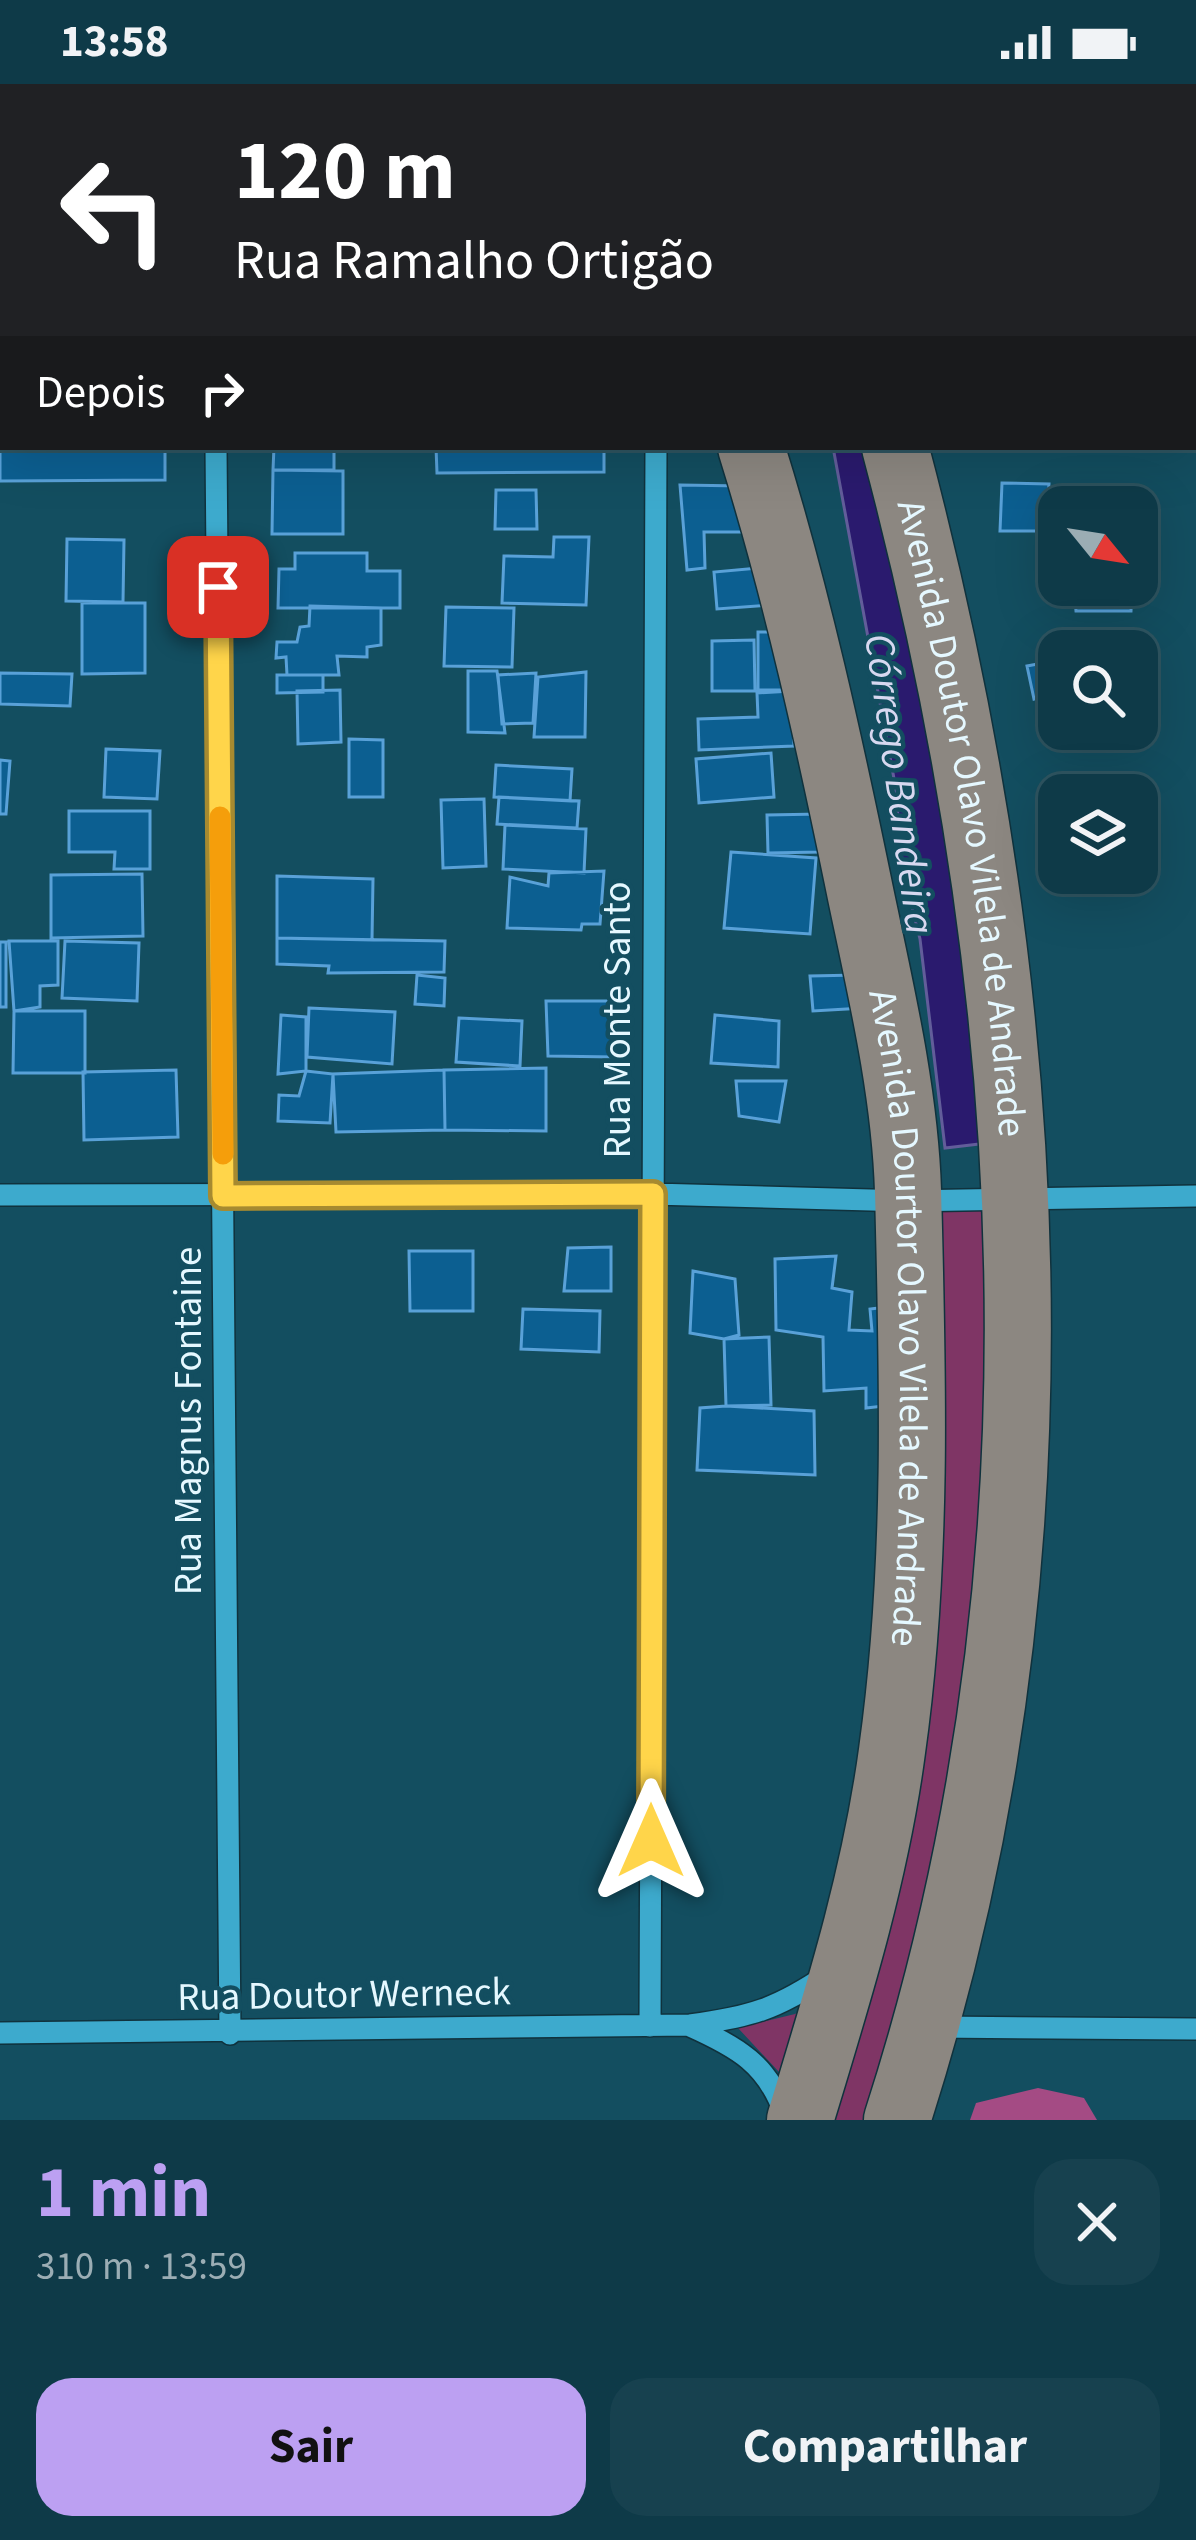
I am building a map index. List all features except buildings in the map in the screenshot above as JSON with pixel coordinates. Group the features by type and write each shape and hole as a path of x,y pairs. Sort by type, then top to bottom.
{"main road":[{"name":"Avenida Dourtor Olavo Vilela de Andrade","path":"752,450 827,733 869,934 907,1201 913,1428 904,1641 892,1752 849,1960 800,2120"},
{"name":"Avenida Doutor Olavo Vilela de Andrade","path":"896,450 954,718 991,936 1018,1197"},
{"path":"897,2120 964,1887 1001,1649 1018,1430 1018,1197"}],"street":[{"name":"Rua Magnus Fontaine","path":"216,450 230,2034"},
{"name":"Rua Monte Santo","path":"650,2026 656,450"},
{"path":"0,1195 653,1194 907,1201 1196,1196"},
{"name":"Rua Doutor Werneck","path":"0,2033 230,2034 690,2025 781,2006 849,1960"},
{"name":"Rua Doutor Werneck","path":"690,2025 740,2049 774,2081 786,2120"},
{"path":"927,2027 1196,2029"}],"shaded area":[{"path":"1005,1206 987,1647 881,2120 795,2120 779,2072 738,2028 795,2014 866,1967 916,1207"},
{"path":"1038,2088 1084,2098 1097,2120 970,2120 976,2103"}],"water":[{"name":"Córrego Bandeira","path":"834,450 877,450 1005,1141 945,1148 920,939 899,855 897,795"}],"slow traffic":[{"path":"220,817 223,1154"}],"route":[{"path":"218,587 223,1196 653,1194 651,1841"}]}
